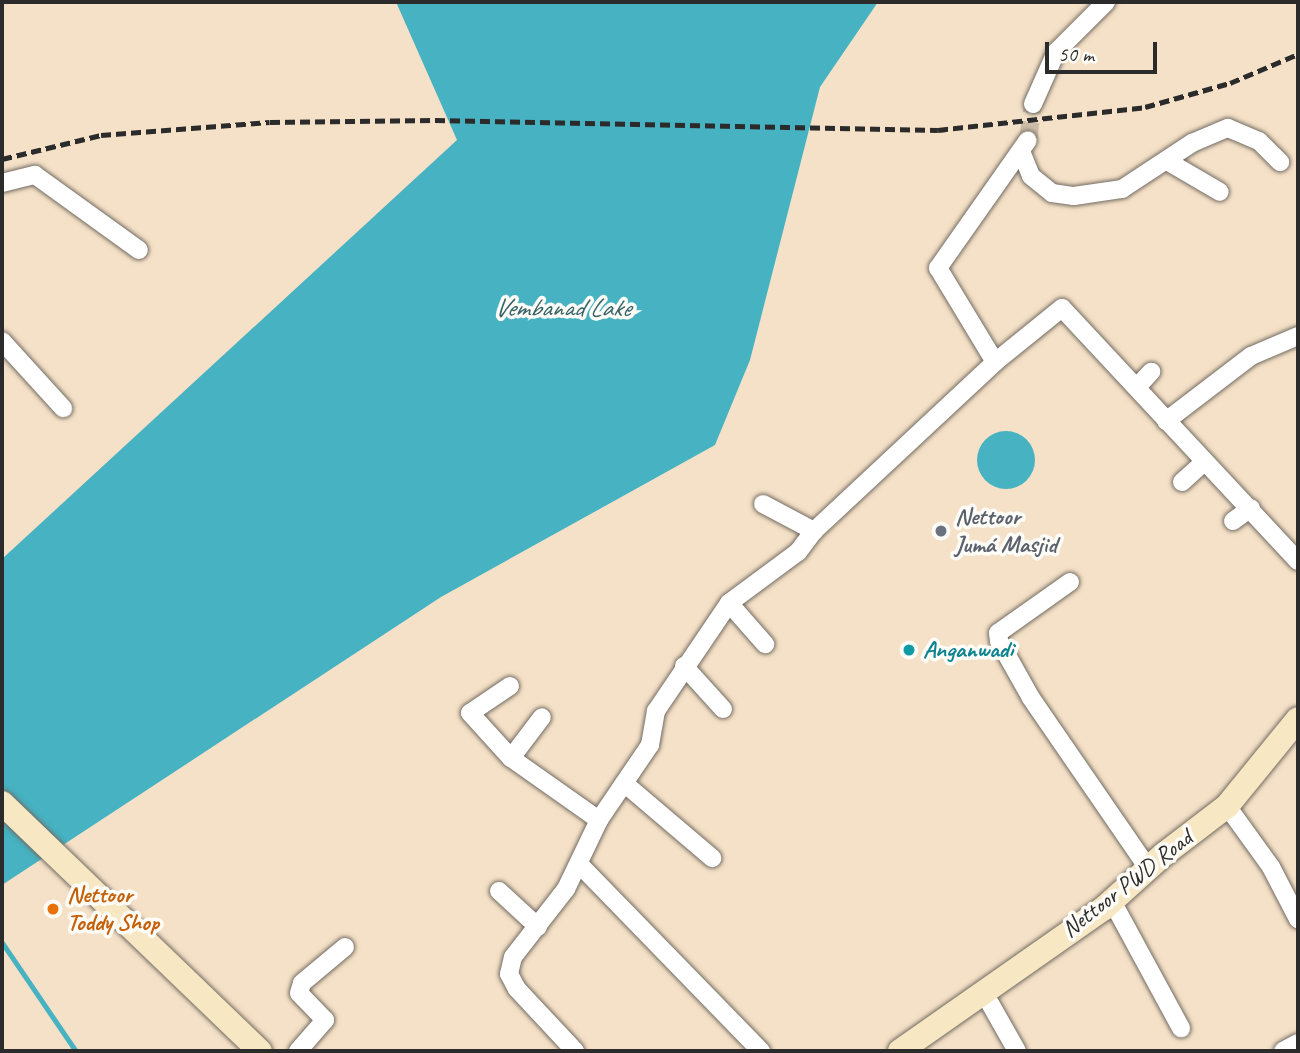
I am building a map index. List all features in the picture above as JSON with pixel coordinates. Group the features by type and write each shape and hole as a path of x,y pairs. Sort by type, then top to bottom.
{"street":[{"path":"1033,104 1056,51 1106,2"},
{"path":"995,362 938,268 1024,145 1031,176 1052,193 1074,196 1122,189 1192,143 1228,128 1259,141 1280,162"},
{"path":"1167,161 1220,192"},
{"path":"2,183 35,176 139,250"},
{"path":"575,1051 509,974 513,957 538,927 580,864 599,820 650,745 656,711 684,666 710,636 729,603 798,552 814,531 995,362 1062,308 1298,561"},
{"path":"1166,421 1251,356 1298,336"},
{"path":"2,341 63,408"},
{"path":"1137,387 1151,372"},
{"path":"1182,482 1204,462"},
{"path":"763,504 814,531"},
{"path":"1233,521 1251,508"},
{"path":"1070,582 998,633 999,641 1031,698 1148,868"},
{"path":"729,603 765,644"},
{"path":"684,666 723,709"},
{"path":"510,686 470,713 511,758 599,820"},
{"path":"511,758 542,717"},
{"name":"Nettoor PWD Road","path":"900,1051 1111,901 1227,806 1298,719"},
{"path":"624,783 706,846"},
{"path":"2,803 260,1051"},
{"path":"1227,806 1271,867 1298,919"},
{"path":"580,864 761,1051"},
{"path":"499,891 538,927"},
{"path":"1111,901 1181,1028"},
{"path":"298,1051 325,1020 299,993 302,983 345,947"},
{"path":"983,991 1017,1051"},
{"path":"1283,1051 1298,1043"}],"water":[{"name":"Vembanad Lake","path":"396,2 878,2 820,87 750,360 715,445 441,597 2,885 2,559 457,140"},
{"path":"1000,431 1012,431 1027,439 1035,454 1035,466 1027,481 1012,489 1000,489 985,481 977,466 977,454 985,439"}],"waterway":[{"path":"2,942 76,1051"}],"tunnel":[{"path":"1028,140 1033,104"}],"railway":[{"path":"2,159 101,135 270,122 435,120 938,130 1145,107 1230,83 1298,54"}],"place":[{"name":"Nettoor Jumá Masjid","path":"941,531"},
{"name":"Anganwadi","path":"909,650"},
{"name":"Nettoor Toddy Shop","path":"53,909"}]}
